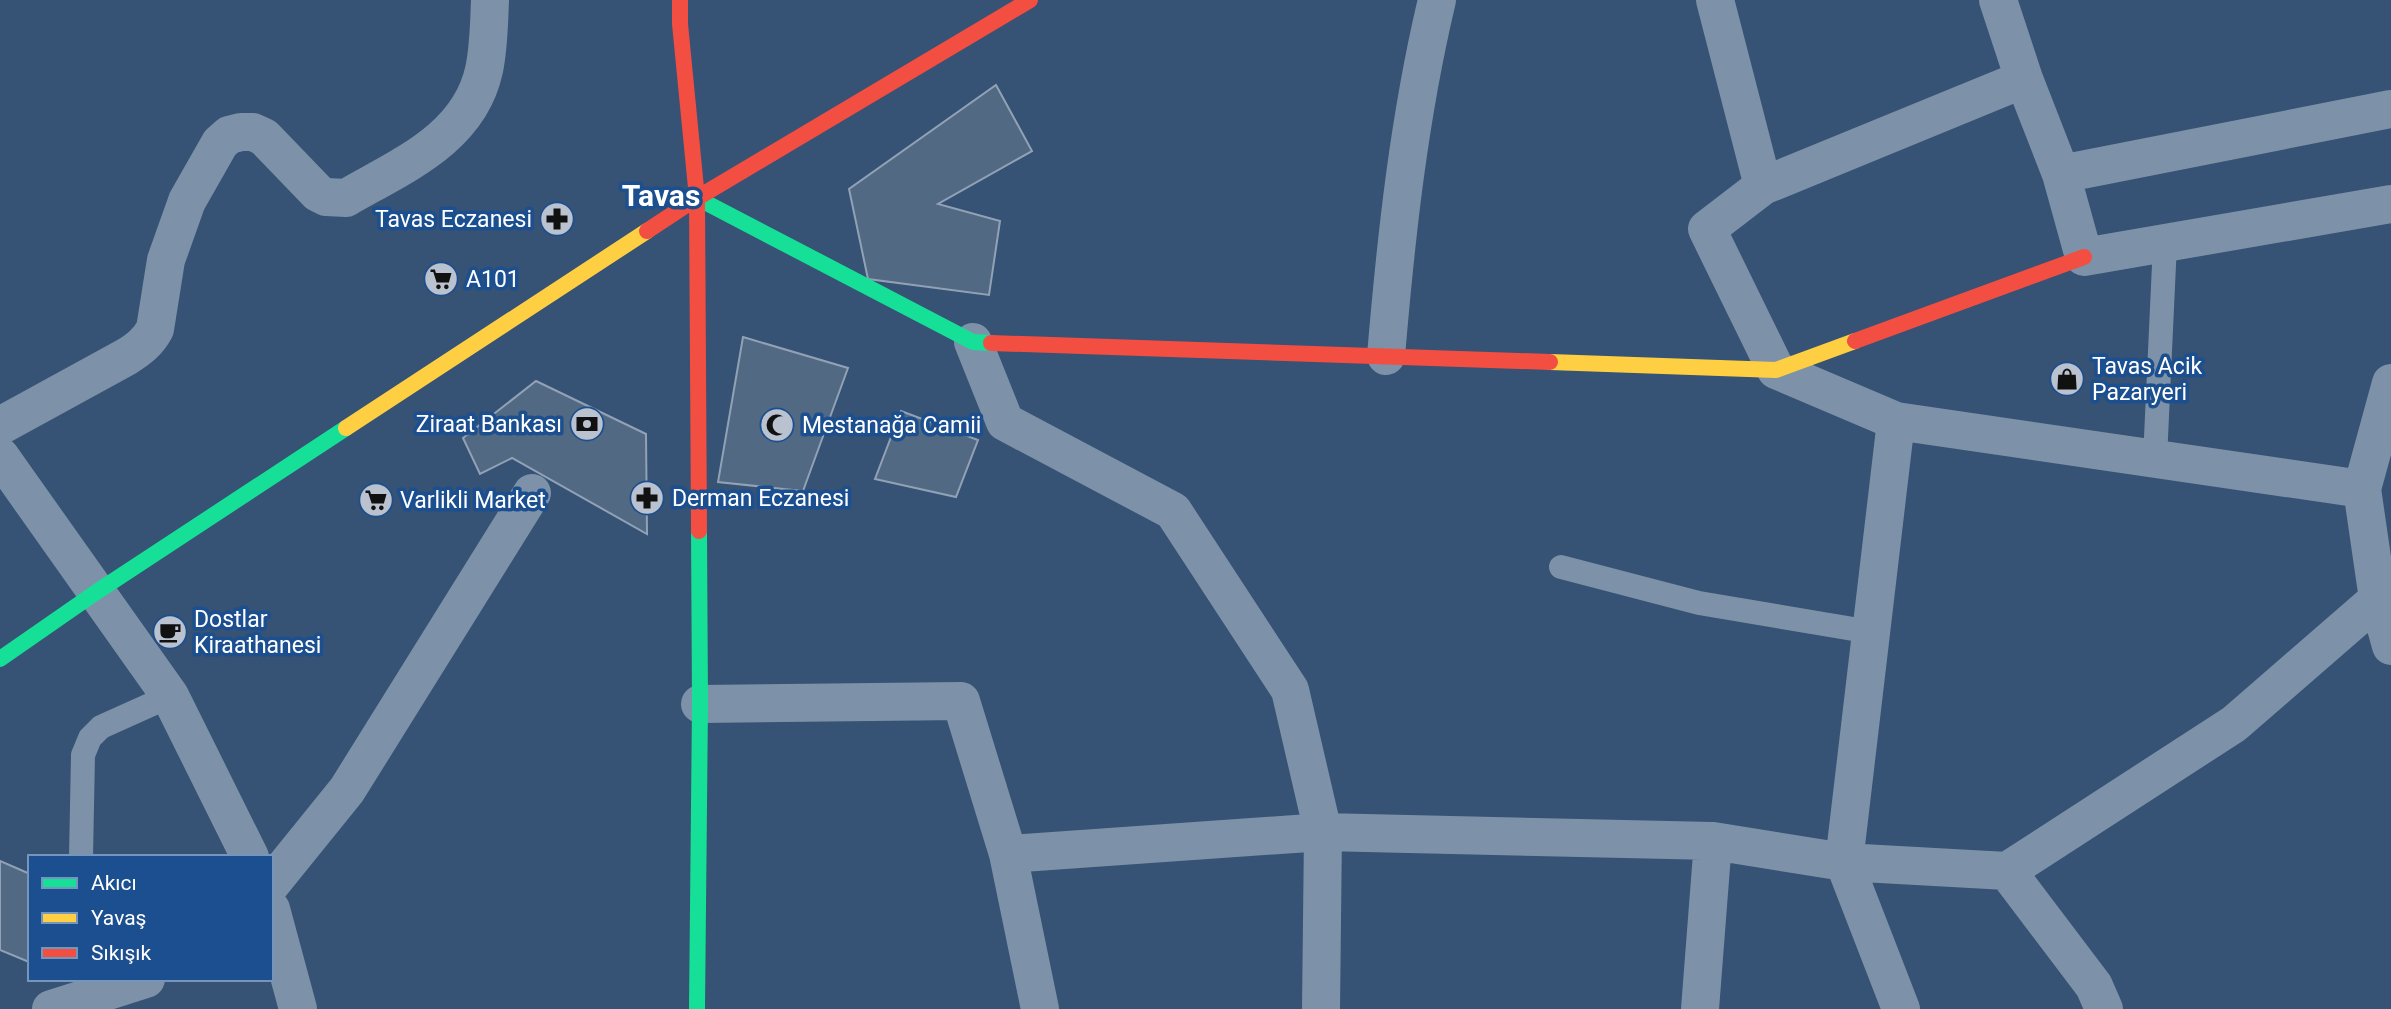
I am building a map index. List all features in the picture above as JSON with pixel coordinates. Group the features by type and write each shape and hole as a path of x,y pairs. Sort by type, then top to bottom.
{"street":[{"path":"0,426 127,357 150,338 155,328 166,260 187,201 220,143 229,135 253,132 264,137 310,187 326,197 336,199 346,198 443,139 469,108 478,90 487,52 490,0"},
{"path":"680,0 696,198 701,704 697,1009"},
{"path":"0,659 95,593 696,198 1030,0"},
{"path":"1386,356 1403,184 1437,0"},
{"path":"1715,0 1763,186"},
{"path":"1998,0 2024,79 2061,174 2084,257"},
{"path":"1776,370 1707,229 1763,186 2024,79"},
{"path":"2061,174 2391,109"},
{"path":"696,198 973,342 1776,370 1895,421 2362,489"},
{"path":"1776,370 2084,257 2391,204"},
{"path":"973,342 1005,422 1173,511 1290,690 1323,832 1321,1009"},
{"path":"2391,383 2385,430 2362,489 2378,598 2391,646"},
{"path":"1895,421 1844,862 1901,1009"},
{"path":"0,456 170,695 249,855"},
{"path":"273,882 347,790 532,493"},
{"path":"1008,853 1323,832 1713,841 1844,862 2007,870 2234,724 2378,598"},
{"path":"701,704 961,701 1008,853 1040,1009"},
{"path":"1700,1009 1713,841"},
{"path":"2007,870 2094,986 2104,1009"},
{"path":"273,916 298,1009"},
{"path":"51,1009 103,986 134,981"}],"lane":[{"path":"2155,459 2165,243"},
{"path":"1561,567 1699,603 1871,632"},
{"path":"81,855 83,755 90,738 101,727 170,695"}],"building":[{"path":"996,85 1032,151 938,204 1000,221 989,295 868,279 849,189"},
{"name":"Mestanağa Camii","path":"743,337 848,368 803,491 718,482"},
{"path":"536,381 646,434 647,534 512,458 480,474 463,438"},
{"path":"901,411 978,440 956,497 875,479"},
{"path":"0,861 28,873 28,962 0,950"}],"traffic: fast":[{"path":"697,198 973,342 991,343"},
{"path":"0,659 95,593 346,428"},
{"path":"697,1009 699,531"}],"traffic: slow":[{"path":"346,428 647,231"},
{"path":"1550,362 1776,370 1855,341"}],"traffic: jam":[{"path":"680,0 697,198 699,531"},
{"path":"647,231 697,198 1030,0"},
{"path":"1855,341 2084,257"},
{"path":"991,343 1550,362"}],"place":[{"name":"Tavas Eczanesi","path":"557,219"},
{"name":"A101","path":"441,279"},
{"name":"Tavas Acik Pazaryeri","path":"2067,379"},
{"name":"Ziraat Bankası","path":"587,424"},
{"name":"Mestanağa Camii","path":"777,425"},
{"name":"Derman Eczanesi","path":"647,498"},
{"name":"Varlikli Market","path":"376,500"},
{"name":"Dostlar Kiraathanesi","path":"170,632"}],"district":[{"name":"Tavas","path":"661,196"}]}
